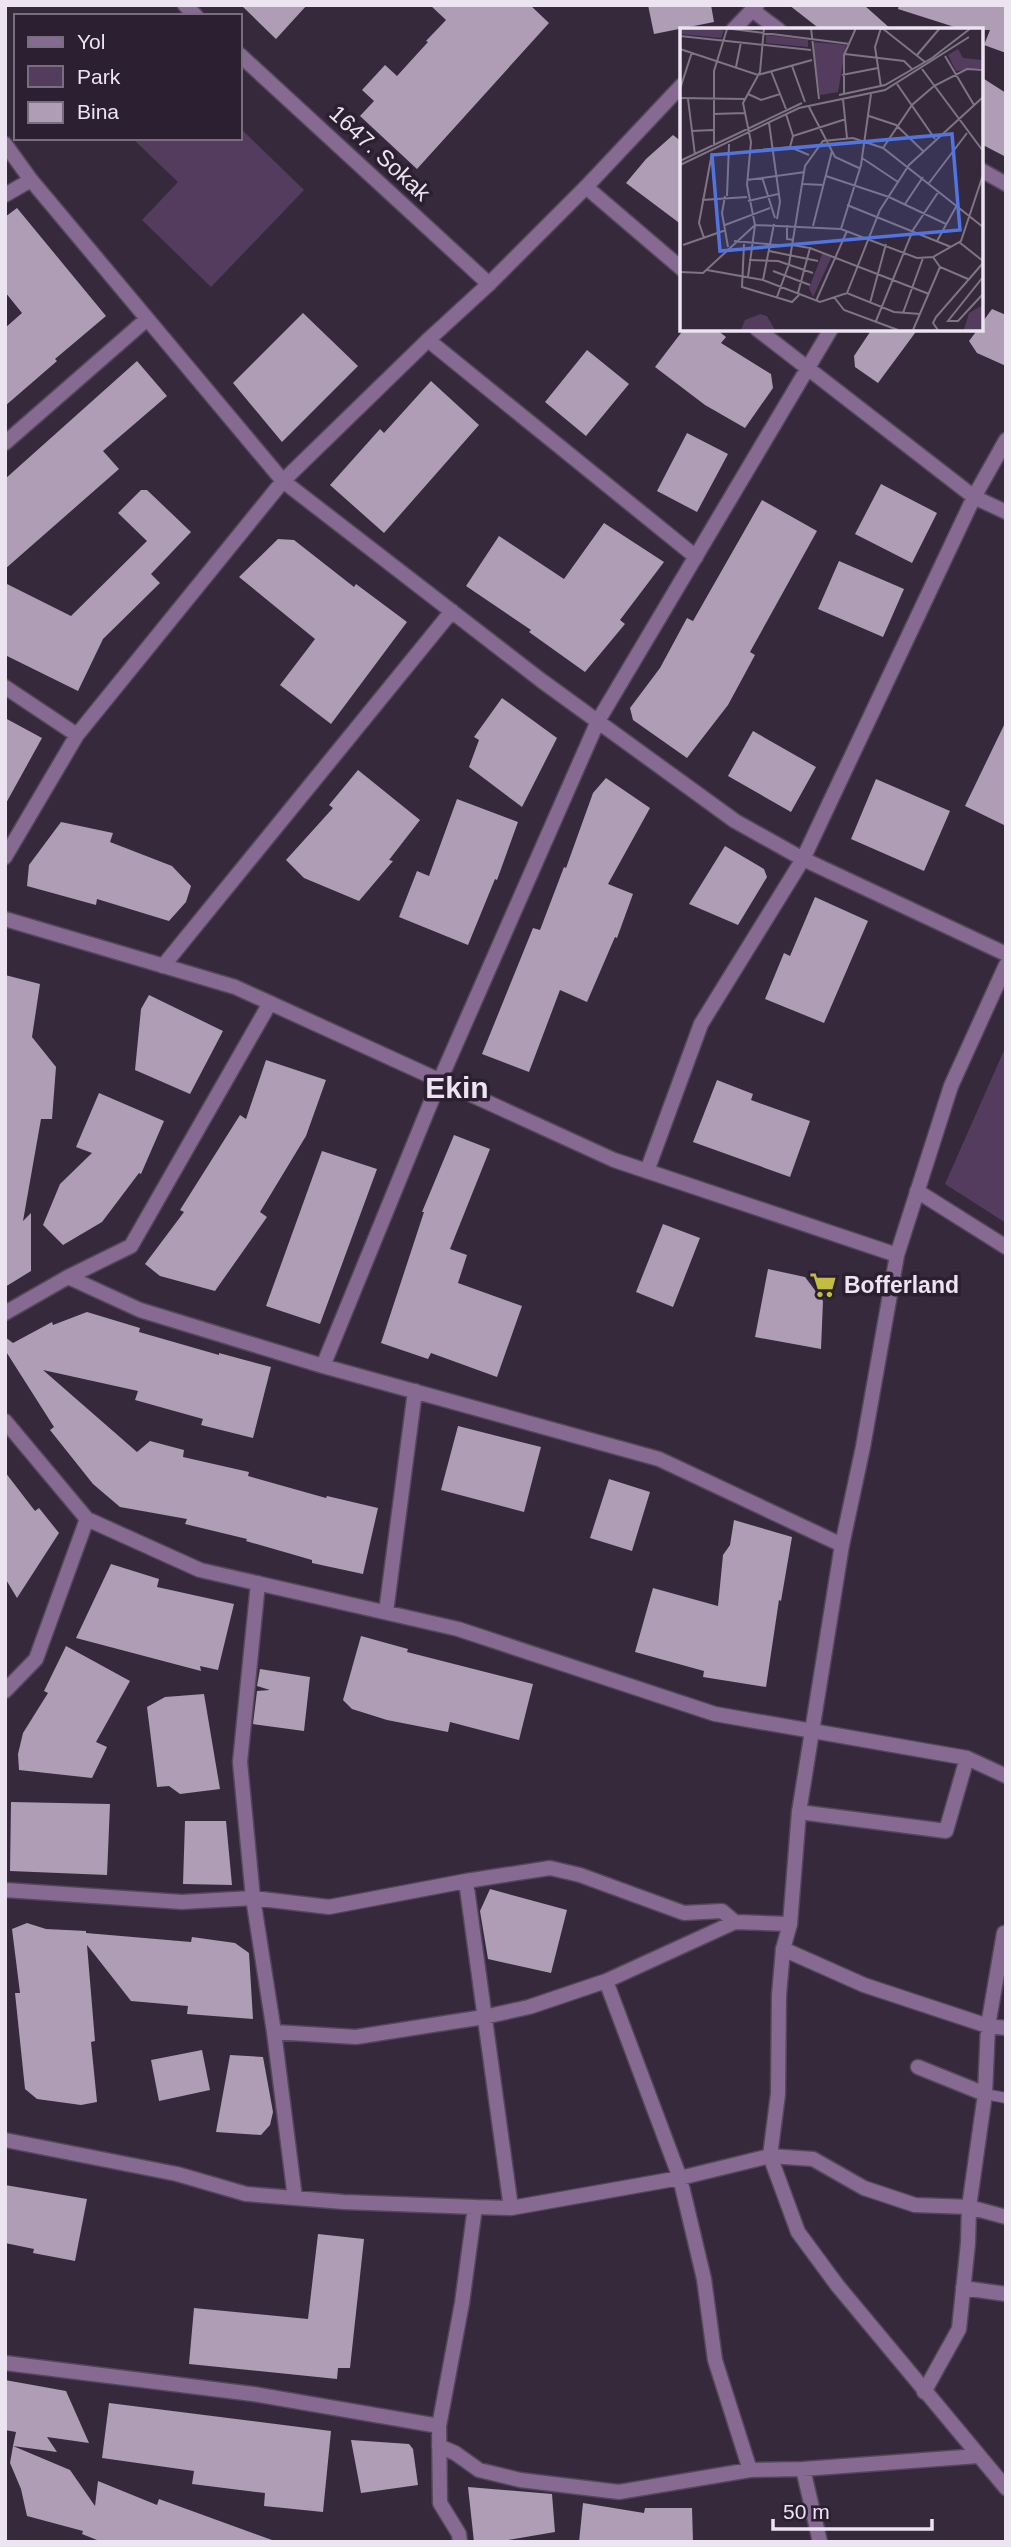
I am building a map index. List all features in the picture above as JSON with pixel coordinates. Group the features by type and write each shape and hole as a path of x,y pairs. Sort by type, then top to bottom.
{"street":[{"path":"735,28 754,8 777,28"},
{"name":"1647. Sokak","path":"242,57 489,284"},
{"path":"5,857 77,735 283,481 489,284 680,87"},
{"path":"5,144 283,481 597,721 735,821 803,859 1006,954"},
{"path":"983,171 1006,184"},
{"path":"5,195 32,180"},
{"path":"586,187 680,267"},
{"path":"5,443 147,319"},
{"path":"760,331 974,496 1006,512"},
{"path":"323,1366 440,1080 597,721 830,331"},
{"path":"428,340 696,557"},
{"path":"647,1171 701,1024 803,859 974,496 1006,440"},
{"path":"163,966 452,611"},
{"path":"5,687 77,735"},
{"path":"5,919 235,987 614,1160 897,1255"},
{"path":"1006,965 950,1086 897,1255 863,1447 842,1545 799,1812 790,1924 783,1950 779,1995 778,2094 770,2156 798,2232 837,2285 1006,2488"},
{"path":"5,1313 68,1277 131,1246 270,1003"},
{"path":"918,1191 1006,1247"},
{"path":"68,1277 140,1310 323,1366 659,1459 842,1545"},
{"path":"386,1612 415,1391"},
{"path":"5,1421 87,1519 200,1570 457,1629 715,1714 967,1758 1006,1776"},
{"path":"5,1691 36,1659 87,1519"},
{"path":"258,1583 240,1762 253,1898 274,2032 295,2198"},
{"path":"799,1812 946,1831 967,1758"},
{"path":"5,1890 182,1902 253,1898 329,1907 550,1868 580,1875 684,1913 722,1911 735,1922"},
{"path":"466,1881 511,2208"},
{"path":"274,2032 356,2037 484,2017 528,2007 606,1981 735,1922 790,1924"},
{"path":"924,2392 959,2329 969,2207 985,2094 988,2026 1004,1933"},
{"path":"783,1950 864,1985 988,2026 1006,2028"},
{"path":"606,1981 680,2178 704,2279 715,2360 750,2470"},
{"path":"918,2067 985,2094"},
{"path":"5,2140 177,2174 246,2193 295,2198 511,2208 680,2178 770,2156 813,2159 864,2188 915,2205 969,2207 1006,2217"},
{"path":"460,2542 459,2534 440,2503 439,2426 462,2303 475,2207"},
{"path":"963,2288 1006,2294"},
{"path":"5,2363 253,2394 439,2426"},
{"path":"439,2446 480,2470 520,2480 619,2492 750,2470 803,2469 978,2456"},
{"path":"803,2469 820,2542"}],"lane":[{"path":"985,2094 1006,2098"}],"green space":[{"path":"242,130 304,190 211,287 142,220 178,182 134,140 242,140"},
{"path":"1006,1046 1006,1223 945,1184"}],"building":[{"path":"241,5 307,5 276,39"},
{"path":"430,5 530,5 549,23 417,169 360,116 374,101 362,90 385,65 397,76 446,20"},
{"path":"648,5 711,5 714,22 654,34"},
{"path":"789,5 864,5 890,28 818,28"},
{"path":"899,5 1006,5 1006,53 984,45 990,30 958,28 898,9"},
{"path":"983,78 1006,93 1006,157 983,145"},
{"path":"673,135 680,140 680,224 626,183 646,159"},
{"path":"17,208 106,316 5,406 5,328 22,313 5,292 5,217"},
{"path":"992,309 1006,315 1006,366 977,353 969,341 976,331 983,331 983,321"},
{"path":"303,313 358,366 282,442 233,383"},
{"path":"682,331 718,331 726,337 721,343 771,374 773,388 745,428 705,405 655,367"},
{"path":"871,331 917,331 878,383 855,367 854,356"},
{"path":"587,350 629,384 586,436 545,402"},
{"path":"137,361 167,396 103,451 119,469 5,569 5,479"},
{"path":"431,381 479,425 384,533 330,485 380,429 384,433"},
{"path":"687,433 728,454 697,512 657,491"},
{"path":"881,484 937,513 912,563 855,534"},
{"path":"141,490 147,490 191,532 151,574 160,583 103,639 78,691 5,655 5,583 71,616 147,541 118,513"},
{"path":"762,500 817,531 750,652 755,655 728,705 687,758 633,720 630,708 660,668 687,618 693,621"},
{"path":"604,523 664,562 620,620 625,624 585,672 529,632 531,630 466,586 499,536 564,579"},
{"path":"278,539 294,540 354,587 356,584 407,622 331,724 280,685 315,639 239,577"},
{"path":"839,561 904,589 883,637 818,609"},
{"path":"502,698 557,738 522,807 469,767 479,740 474,737"},
{"path":"5,718 42,738 5,805"},
{"path":"1006,721 1006,826 965,806"},
{"path":"753,731 816,767 791,812 728,776"},
{"path":"358,770 420,820 389,860 393,861 359,901 304,878 286,860 333,808 329,805"},
{"path":"606,778 650,808 608,884 633,894 617,938 615,937 587,1002 560,990 529,1072 482,1054 533,928 540,930 593,793"},
{"path":"876,779 950,811 924,871 851,839"},
{"path":"457,799 518,822 497,880 495,879 468,945 399,917 417,871 429,876"},
{"path":"61,822 113,833 110,842 172,866 191,886 186,902 169,921 97,899 96,905 27,886 29,865"},
{"path":"725,846 764,869 767,877 738,925 689,904"},
{"path":"815,897 868,921 824,1023 765,999 784,953 790,956"},
{"path":"5,975 40,984 32,1037 56,1067 52,1119 41,1119 23,1221 31,1213 31,1271 5,1287"},
{"path":"149,995 223,1031 190,1094 135,1070 141,1009"},
{"path":"266,1060 326,1080 306,1136 260,1212 267,1217 215,1291 160,1276 145,1264 184,1212 180,1210 240,1115 246,1119"},
{"path":"717,1080 753,1094 751,1100 810,1121 790,1177 693,1142"},
{"path":"99,1093 164,1121 141,1174 139,1173 102,1222 63,1245 43,1225 60,1184 92,1153 76,1147"},
{"path":"454,1135 490,1149 450,1249 467,1255 458,1283 522,1306 497,1377 431,1353 428,1359 381,1343 422,1212"},
{"path":"322,1151 377,1169 320,1324 266,1306"},
{"path":"663,1224 700,1238 673,1307 636,1292"},
{"path":"768,1269 805,1277 823,1301 821,1349 755,1337"},
{"path":"87,1312 140,1328 139,1332 271,1367 253,1438 201,1425 203,1419 135,1400 138,1391 43,1370 137,1452 150,1441 184,1450 183,1457 249,1472 248,1476 326,1498 327,1496 378,1508 363,1574 312,1563 312,1560 246,1541 247,1539 185,1524 187,1519 120,1507 93,1484 50,1430 54,1427 5,1350 5,1337 13,1343 52,1322 53,1325"},
{"path":"458,1426 541,1447 524,1512 441,1490"},
{"path":"5,1472 35,1511 39,1508 59,1533 17,1598 5,1578"},
{"path":"609,1479 650,1492 632,1551 590,1538"},
{"path":"734,1520 792,1537 766,1687 703,1677 704,1671 635,1652 653,1588 718,1606 723,1555 730,1545"},
{"path":"111,1564 159,1579 157,1587 234,1604 218,1670 200,1666 201,1671 76,1638"},
{"path":"361,1636 408,1649 407,1652 533,1684 519,1740 450,1722 448,1732 387,1720 352,1709 343,1700"},
{"path":"66,1646 130,1681 96,1742 107,1747 92,1778 19,1770 18,1754 23,1733 48,1693 44,1691"},
{"path":"260,1669 310,1677 304,1731 253,1724 257,1691 270,1690 257,1686"},
{"path":"204,1694 220,1789 180,1794 169,1786 157,1787 147,1707 165,1697"},
{"path":"11,1802 110,1804 107,1875 10,1871"},
{"path":"185,1821 226,1821 232,1885 183,1884"},
{"path":"490,1889 567,1910 551,1973 488,1959 480,1911"},
{"path":"27,1923 46,1929 86,1933 191,1942 192,1937 235,1943 249,1953 253,2019 187,2014 188,2006 131,2001 87,1945 95,2041 91,2042 97,2102 81,2105 37,2099 25,2089 15,1993 20,1993 12,1929"},
{"path":"202,2050 210,2090 159,2101 151,2060"},
{"path":"230,2055 263,2057 273,2112 270,2125 261,2135 216,2132"},
{"path":"5,2185 87,2199 75,2261 33,2253 34,2249 5,2243"},
{"path":"318,2234 364,2239 350,2368 338,2368 337,2379 189,2364 194,2308 308,2319"},
{"path":"5,2380 66,2391 89,2443 47,2437 57,2452 13,2446 16,2432 5,2430"},
{"path":"109,2403 331,2431 323,2512 264,2506 265,2493 192,2484 194,2471 102,2458"},
{"path":"351,2440 409,2444 413,2449 418,2485 361,2493"},
{"path":"13,2446 70,2470 95,2506 98,2481 157,2505 159,2499 272,2540 102,2542 82,2534 83,2531 27,2516 21,2489 10,2463"},
{"path":"468,2487 552,2494 555,2532 497,2542 474,2542"},
{"path":"583,2503 644,2513 645,2508 692,2508 693,2542 579,2542"}],"place":[{"name":"Bofferland","path":"823,1285"}],"district":[{"name":"Ekin","path":"457,1088"}]}
